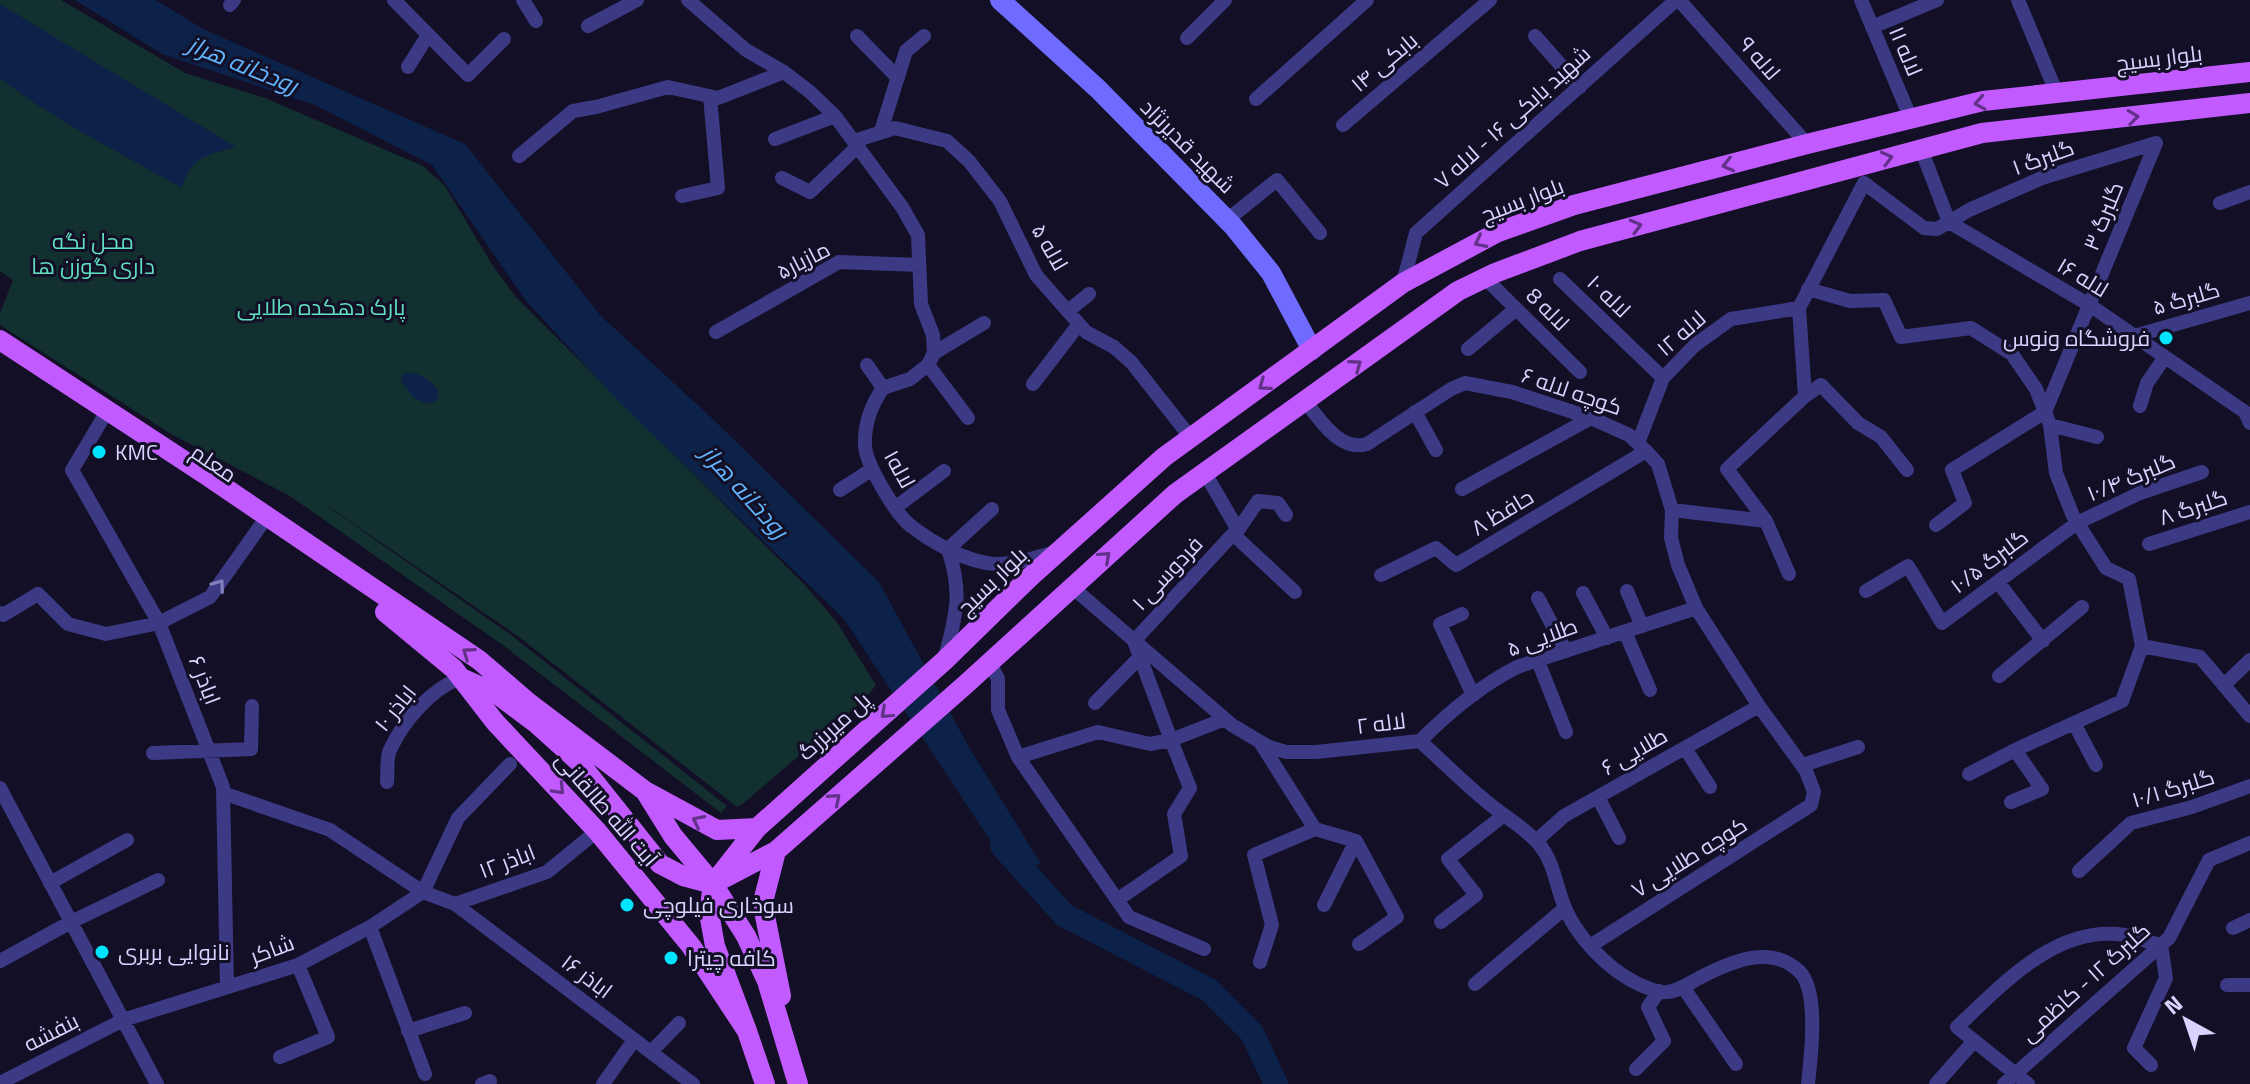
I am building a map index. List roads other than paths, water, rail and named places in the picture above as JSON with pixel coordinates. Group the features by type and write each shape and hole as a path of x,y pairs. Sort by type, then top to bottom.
{"main road":[{"name":"بلوار بسیج","path":"944,661 1029,578 1164,457 1403,283 1498,232 1574,205 1983,101 2250,72"},
{"path":"461,678 497,694 578,761 660,864 683,876 713,884 776,851 990,663 1175,494 1458,291 1585,240 1982,133 2250,103"},
{"path":"1574,205 1585,240"},
{"name":"معلم","path":"0,340 479,660 529,703"},
{"name":"معلم","path":"0,350 397,620 461,678"},
{"path":"1029,578 1022,595 1026,604 1035,608 1053,604"},
{"name":"پل میربزرگ","path":"713,884 757,828 944,661"},
{"name":"آیت الله طالقانی","path":"461,678 505,732 597,831 691,946 747,1031 765,1084"},
{"name":"آیت الله طالقانی","path":"529,703 645,791 673,836 713,884 754,952 789,1049 798,1084"},
{"path":"645,791 717,830 757,828"},
{"path":"652,855 661,858 670,854 674,845 673,836"},
{"path":"776,851 764,898 764,911 789,1049"},
{"path":"713,884 709,913 721,962 747,1031"},
{"path":"721,962 724,952 732,945 744,945 754,952"}],"street":[{"path":"394,0 468,75 504,39"},
{"path":"523,0 536,21"},
{"path":"588,26 637,0"},
{"path":"688,0 746,50 784,72 835,116 902,207 918,235 921,304 933,335 931,359 968,418"},
{"name":"شهید قدیرنژاد","path":"1000,0 1098,89 1227,220 1271,273 1312,350"},
{"path":"1187,38 1225,0"},
{"path":"1256,99 1367,0"},
{"name":"شهید بابکی ۱۶ - لاله ۷","path":"1403,283 1416,233 1678,0"},
{"name":"لاله ۹","path":"1678,0 1807,144"},
{"name":"لاله ۱۱","path":"1861,0 1911,119"},
{"path":"1872,27 1937,0"},
{"path":"2018,0 2057,94"},
{"name":"بابکی ۱۴","path":"1343,125 1480,3"},
{"path":"408,67 428,35"},
{"path":"857,36 898,78"},
{"path":"881,131 906,51 924,36"},
{"path":"1535,36 1580,87"},
{"path":"519,156 573,111 668,87 718,98 784,72"},
{"path":"682,196 718,188 710,96"},
{"path":"775,139 835,116"},
{"name":"لاله ۵","path":"856,144 881,131 895,128 925,133 947,141 969,161 1000,201 1036,275 1086,332 1114,347 1132,363 1191,438"},
{"name":"گلبرگ ۱","path":"1949,222 2042,178 2156,143"},
{"name":"گلبرگ ۳","path":"2048,418 2156,143"},
{"path":"782,178 810,192 856,144"},
{"path":"1805,396 1799,308 1864,183 1924,228 1937,229 1949,222 1921,149"},
{"path":"1227,220 1277,180 1320,233"},
{"path":"2220,203 2250,192"},
{"name":"لاله ۱۶","path":"1949,222 2091,306 2248,415"},
{"name":"مازیار۵","path":"716,332 839,262 919,265"},
{"name":"لاله 8","path":"1485,278 1580,372"},
{"name":"لاله ۱۰","path":"1560,279 1663,378"},
{"path":"1808,289 1850,301 1884,300 1901,337 1971,328 2012,354 2036,389 2048,418 2056,473 2077,523 2106,568 2129,579 2142,646 2122,701 1969,774"},
{"path":"1068,311 1089,294"},
{"name":"گلبرگ ۵","path":"2134,336 2250,303"},
{"name":"لاله ۱۲","path":"1642,447 1663,378 1695,345 1731,319 1799,308"},
{"path":"1468,349 1516,309"},
{"path":"867,365 883,388 910,379 931,359 984,323"},
{"path":"1033,384 1079,324"},
{"path":"2140,406 2147,383 2165,357"},
{"name":"کوچه لاله ۶","path":"1305,401 1345,444 1357,447 1367,444 1465,383 1512,392 1591,418 1629,435 1642,447"},
{"path":"1789,574 1766,521 1727,469 1805,396 1821,385 1858,423 1881,437 1907,470"},
{"name":"لاله۱","path":"883,388 866,426 865,448 871,470 908,524 948,549 996,564 1059,551"},
{"path":"1415,412 1436,450"},
{"name":"اباذر ۶","path":"103,418 72,470 159,623 223,793 227,987"},
{"path":"1462,489 1591,418"},
{"path":"1936,525 1965,503 1952,470 2048,418 2097,437"},
{"path":"1642,447 1658,464 1672,510 1671,538 1678,565 1696,608 1759,706 1803,765 1858,747"},
{"name":"حافظ ۸","path":"1381,575 1436,548 1456,565 1642,447"},
{"path":"840,490 871,470"},
{"path":"896,507 944,471"},
{"name":"گلبرگ ۱۰/۴","path":"2077,523 2140,493 2202,472"},
{"path":"1205,473 1235,532 1295,592"},
{"name":"فردوسی ۱","path":"1134,641 1235,532 1258,501 1278,503 1286,515"},
{"path":"944,661 958,607 957,573 948,549 992,509"},
{"path":"1672,510 1766,521"},
{"name":"گلبرگ ۸","path":"2149,544 2250,512"},
{"name":"گلبرگ ۱۰/۵","path":"1866,591 1908,566 1942,623 2077,523"},
{"path":"0,613 3,615 38,594 68,624 106,634 159,623 210,597 261,525"},
{"path":"1998,582 2043,641"},
{"name":"لاله ۲","path":"1072,587 1225,719 1260,742 1286,752 1316,752 1420,741 1536,841 1549,857 1573,927 1590,946 1614,968 1647,988 1659,991"},
{"path":"1627,591 1642,626"},
{"path":"1583,593 1607,638"},
{"path":"1538,598 1566,651"},
{"path":"1999,676 2082,607"},
{"name":"طلایی ۵","path":"1420,741 1448,713 1492,680 1517,667 1696,608"},
{"path":"1462,614 1440,624 1473,695"},
{"path":"1625,632 1650,690"},
{"path":"1117,900 1181,856 1174,814 1190,788 1134,641"},
{"path":"2142,646 2200,657 2250,716"},
{"path":"1095,703 1140,657"},
{"path":"2224,685 2250,660"},
{"path":"1538,661 1566,732"},
{"path":"990,663 998,679 998,710 1018,757 1129,917 1204,949"},
{"name":"اباذر ۱۰","path":"387,782 388,752 415,711 449,682 461,678"},
{"path":"153,753 251,749 252,706"},
{"name":"طلایی ۶","path":"1536,841 1564,816 1759,706"},
{"path":"1018,757 1098,732 1150,744 1171,740 1225,719"},
{"path":"2074,723 2096,765"},
{"path":"1260,742 1315,829"},
{"path":"1685,748 1710,787"},
{"path":"2011,802 2042,789 2015,750"},
{"path":"423,892 458,818 510,764"},
{"name":"کوچه طلایی ۷","path":"1590,946 1811,805 1814,792 1803,765"},
{"name":"گلبرگ ۱۰/۱","path":"2079,871 2131,823 2192,807 2250,786"},
{"path":"0,788 157,1084"},
{"path":"223,793 330,830 423,892 455,904"},
{"path":"1598,797 1619,838"},
{"path":"1441,922 1476,895 1448,859 1504,815"},
{"path":"1260,962 1272,925 1254,855 1315,829 1356,841 1397,917 1359,944"},
{"name":"اباذر ۱۲","path":"455,904 547,872 597,831"},
{"path":"50,883 127,840"},
{"path":"1324,905 1356,841"},
{"name":"گلبرگ ۱۲ - کاظمی","path":"2009,1079 2169,938 2209,860 2250,843"},
{"path":"0,961 158,880"},
{"name":"شاکر","path":"123,1020 298,965 370,927 423,892"},
{"name":"اباذر ۱۶","path":"455,904 693,1084"},
{"path":"1475,984 1565,908"},
{"path":"2233,928 2250,920"},
{"path":"370,927 425,1074"},
{"path":"2028,1084 2009,1079 1957,1027 2024,964 2080,937 2122,935 2161,945 2166,978 2134,1048 2151,1065"},
{"path":"1636,1069 1664,1041 1648,1007 1659,991 1666,993 1683,987 1720,967 1749,958 1769,956 1787,961 1803,974 1810,995 1812,1052 1808,1084"},
{"path":"280,1057 328,1037 298,965"},
{"path":"2227,985 2250,985"},
{"path":"1683,987 1736,1064"},
{"path":"408,1031 465,1013"},
{"name":"بنفشه","path":"0,1083 123,1020"},
{"path":"651,1052 679,1023"},
{"path":"603,1084 634,1040"},
{"path":"1936,1084 1974,1041"}],"water":[{"path":"75,0 156,0 203,29 465,144 600,315 715,421 879,582 970,749 1041,864 1011,872 844,619 620,403 526,301 432,165 315,105 162,54"},
{"path":"0,4 236,147 202,158 191,169 181,188 66,123 0,78"},
{"path":"407,372 421,375 431,383 438,390 438,400 428,404 414,398 401,381"}],"waterway":[{"name":"رودخانه هراز","path":"1002,846 1064,915 1209,990 1252,1033 1276,1084"}],"place":[{"name":"فروشگاه ونوس","path":"2166,338"},
{"name":"KMC","path":"99,452"},
{"name":"سوخاری فیلوچی","path":"627,905"},
{"name":"نانوایی بربری","path":"102,952"},
{"name":"کافه چیترا","path":"671,958"}],"park label":[{"name":"محل نگه داری گوزن ها","path":"93,254"},
{"name":"پارک دهکده طلایی","path":"321,307"}]}
